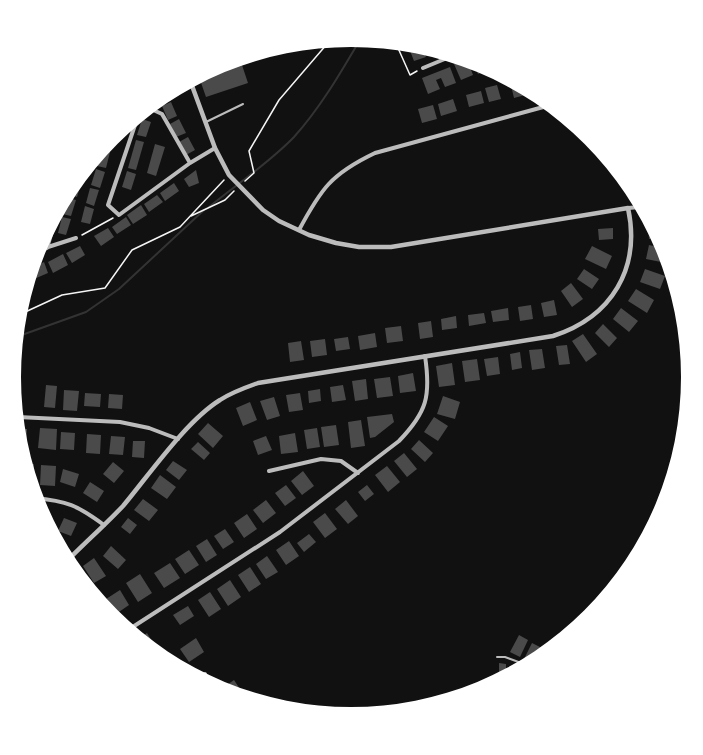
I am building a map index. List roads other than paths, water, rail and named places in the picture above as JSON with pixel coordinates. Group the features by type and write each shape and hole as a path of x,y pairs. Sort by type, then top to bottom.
{"street":[{"path":"423,68 443,60"},
{"path":"193,87 215,148 229,175 262,210 279,221 336,243 359,247 391,247 635,207"},
{"path":"299,230 317,197 333,178 353,164 375,153 542,107"},
{"path":"156,111 162,114 190,163"},
{"path":"133,130 108,205 118,215 190,163 215,148"},
{"path":"73,555 120,508 179,439 217,401 234,392 258,383 553,336 571,330 590,319 622,282 628,265 633,228 628,207"},
{"path":"47,248 76,238"},
{"path":"134,626 280,532 399,441 413,426 424,407 429,381 425,356"},
{"path":"24,417 120,422 149,428 179,439"},
{"path":"269,471 321,459 340,461 358,473"},
{"path":"44,499 69,503 82,508 104,525"}],"lane":[{"path":"206,122 243,104"},
{"path":"497,657 505,657 519,662"}],"waterway":[{"path":"209,207 264,165 294,137 322,101 355,47"},
{"path":"24,334 86,312 119,289 204,210"}]}
